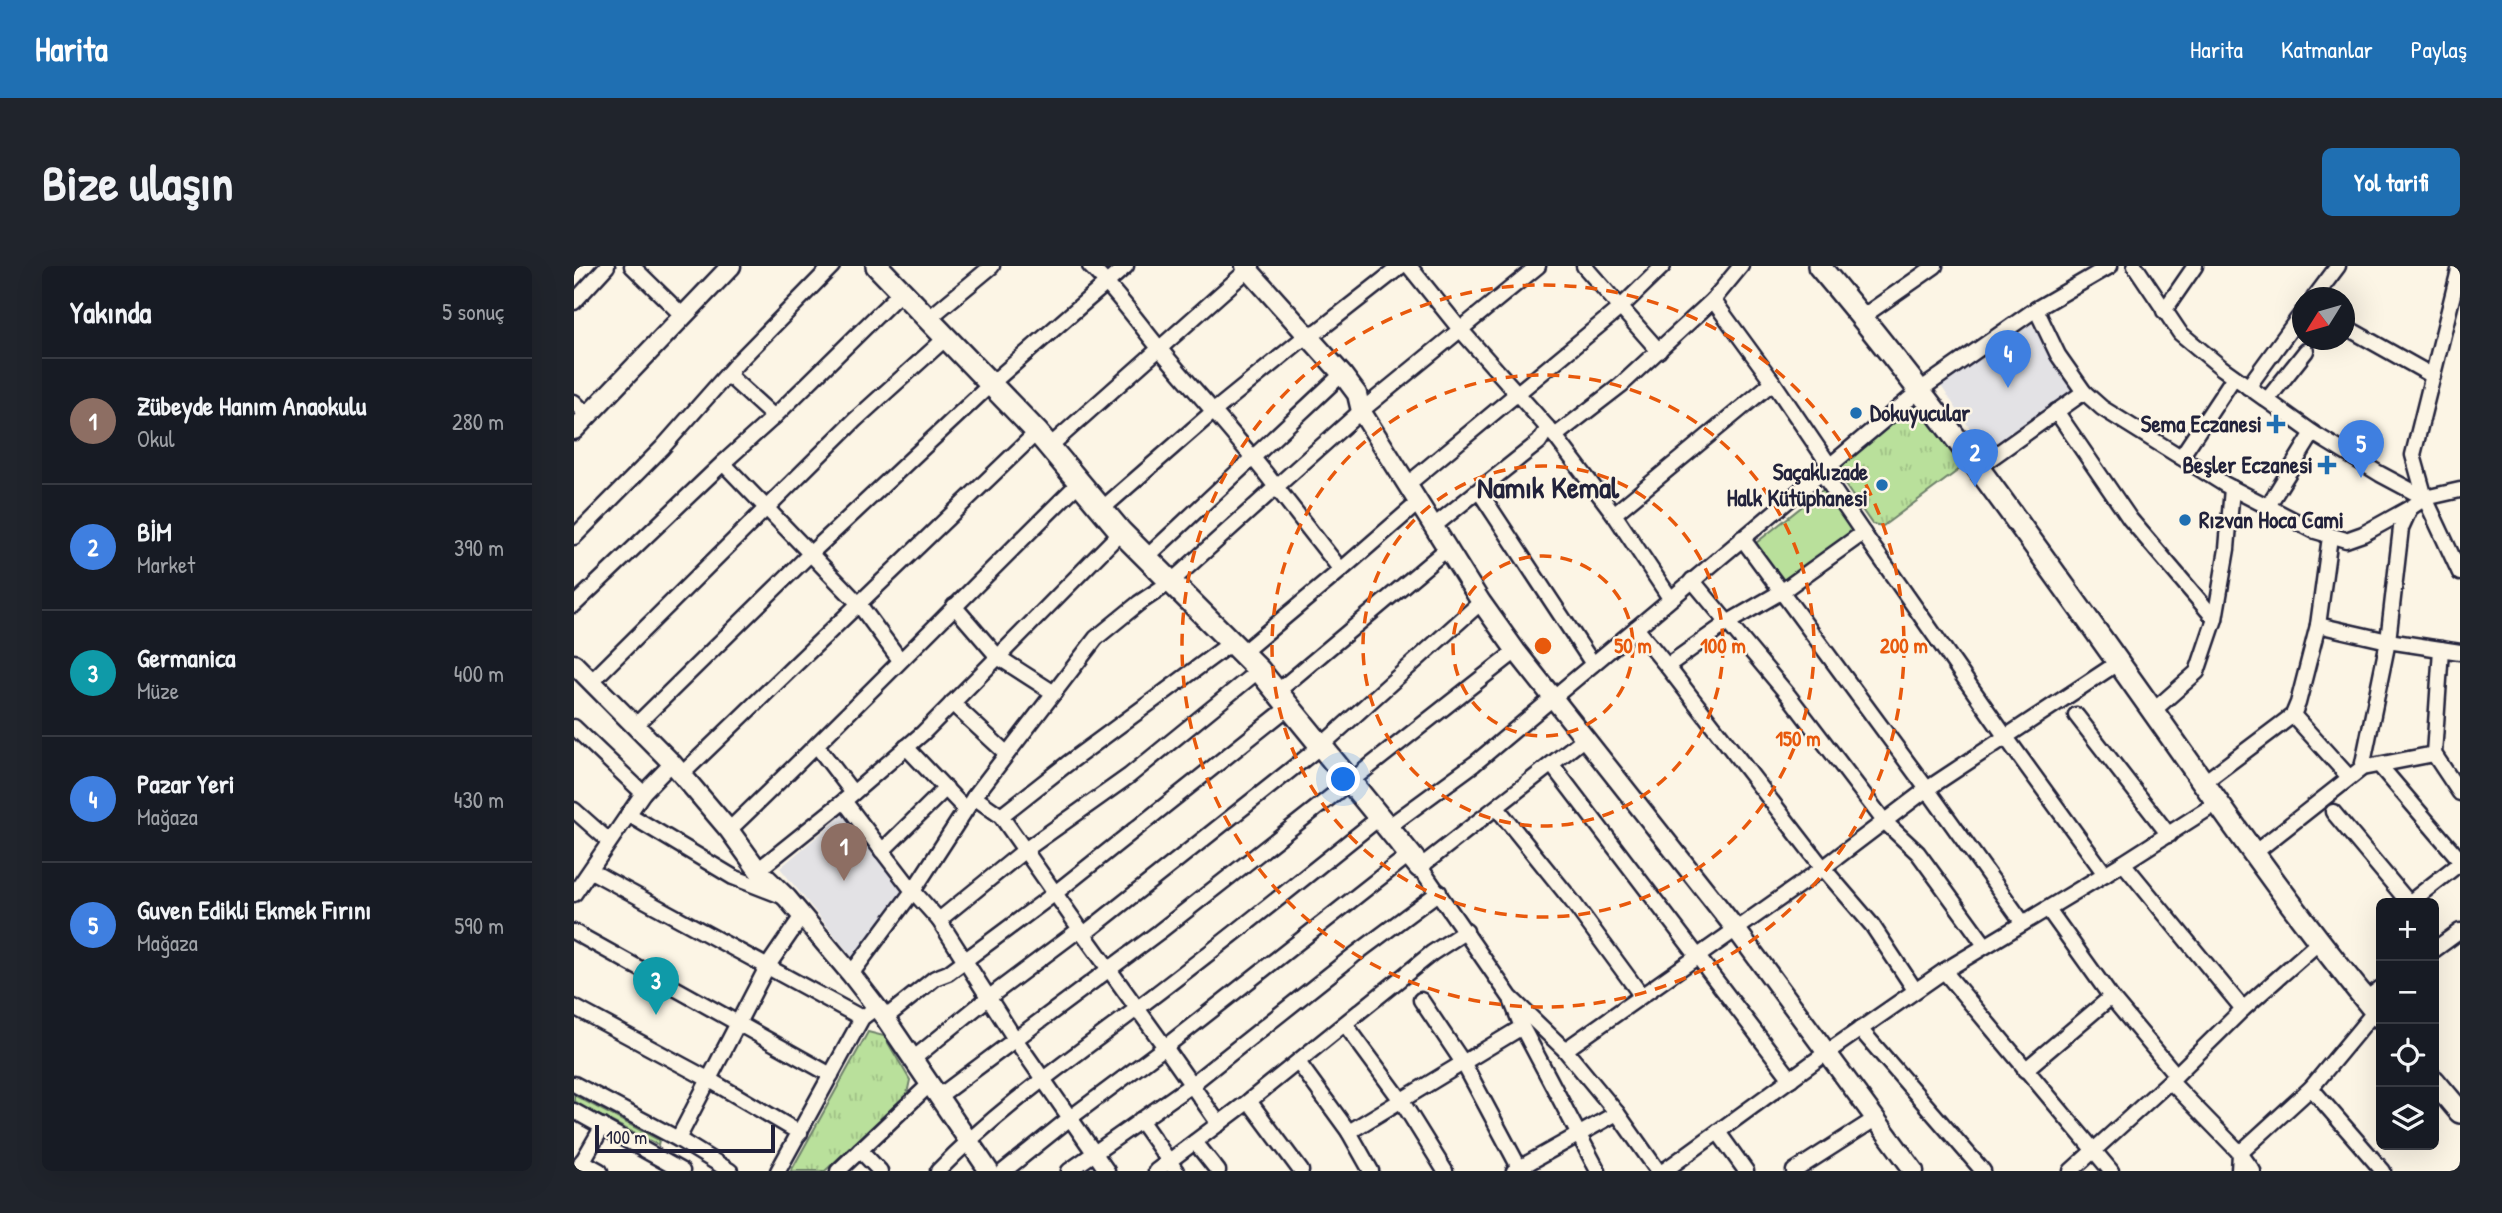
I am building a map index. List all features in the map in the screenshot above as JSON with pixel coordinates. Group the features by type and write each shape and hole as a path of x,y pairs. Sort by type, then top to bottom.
{"main road":[{"path":"877,266 1044,439 1121,532 1148,556 1259,670 1415,861"},
{"path":"1819,266 1920,390 2319,942 2376,1004"},
{"path":"2439,1087 2460,1112"}],"street":[{"path":"574,302 607,266"},
{"path":"632,266 682,315"},
{"path":"574,430 731,266"},
{"path":"574,537 662,448 832,266"},
{"path":"927,320 992,266"},
{"path":"1090,266 1107,282 1252,455 1341,570"},
{"path":"635,726 811,553 992,383 1126,266"},
{"path":"1103,508 1306,335 1318,331 1401,266"},
{"path":"1409,266 1459,328 1551,432 1614,514 1670,598"},
{"path":"851,974 913,891 965,809 1096,638 1139,603 1172,581 1361,411 1459,328 1538,266"},
{"path":"1584,266 1659,351"},
{"path":"1408,484 1620,308 1663,266"},
{"path":"1434,526 1551,432 1620,385 1713,300 1741,266"},
{"path":"1862,317 1934,266"},
{"path":"938,1171 968,1140 1043,1079 1384,822 1474,764 1920,390 2036,309 2110,266"},
{"path":"2135,266 2180,333 2234,377 2314,433 2425,498"},
{"path":"2164,312 2195,266"},
{"path":"2323,287 2338,266"},
{"path":"2460,266 2413,455 2425,498 2460,573"},
{"path":"574,894 643,793 677,768 1044,439 1160,348 1248,267 1357,394 1361,411 1481,602 1516,651 1735,928 1914,1171"},
{"path":"574,605 774,417 902,291"},
{"path":"1713,300 1773,382 1863,533 2105,874"},
{"path":"2036,309 2058,355 2084,392 2102,408 2232,488 2330,537 2346,540 2363,534 2425,498 2460,490"},
{"path":"2248,387 2292,327"},
{"path":"2355,332 2433,376"},
{"path":"592,681 765,507 855,420 947,337"},
{"path":"2267,400 2306,351"},
{"path":"1148,556 1252,455 1342,374"},
{"path":"728,375 774,417"},
{"path":"2181,457 2234,377"},
{"path":"1614,514 1773,382"},
{"path":"1977,468 2084,392"},
{"path":"574,402 588,416"},
{"path":"2056,411 2130,519 2215,619"},
{"path":"2268,506 2314,433"},
{"path":"723,463 858,603 900,660"},
{"path":"729,830 817,746 1081,481"},
{"path":"2153,712 2196,672 2215,619 2227,549 2232,488"},
{"path":"1479,491 1593,664"},
{"path":"1001,816 1067,764 1236,648 1341,570 1419,502"},
{"path":"2362,768 2388,641 2401,528 2410,508"},
{"path":"758,870 906,747 1121,532"},
{"path":"1667,666 1727,623 1781,592 1863,533"},
{"path":"2203,783 2293,715 2318,625 2330,537"},
{"path":"1742,538 2023,923"},
{"path":"778,1171 831,1075 874,1014 948,973 1054,894 1284,699 1448,548"},
{"path":"1692,580 1788,695 1884,821 1918,853 1985,945"},
{"path":"913,1059 988,998 1082,932 1322,745 1481,602"},
{"path":"954,606 998,657 1054,693"},
{"path":"2318,625 2388,641 2460,652"},
{"path":"1636,628 1823,867 1872,925 1916,990"},
{"path":"2441,649 2434,754 2460,793"},
{"path":"838,1171 934,1090 1015,1039 1110,970 1516,651"},
{"path":"1565,1050 1823,867 1927,789 2119,662"},
{"path":"574,664 677,768 729,830 758,870 787,898 851,974 874,1014 913,1059 989,1171"},
{"path":"939,920 1025,850 1129,776 1259,670"},
{"path":"952,703 1007,754"},
{"path":"2076,715 2169,835"},
{"path":"2293,715 2349,777"},
{"path":"574,727 643,793"},
{"path":"1004,1171 1070,1118 1415,861 1497,808 1586,737"},
{"path":"817,746 882,851 939,920 1015,1039 1107,1171"},
{"path":"906,747 965,809"},
{"path":"2253,854 2362,768 2434,754"},
{"path":"1552,765 1791,1079"},
{"path":"2333,812 2409,903 2460,862 2380,766"},
{"path":"882,851 946,788"},
{"path":"974,797 1001,816 1219,1124"},
{"path":"1664,1171 1944,971 2217,803"},
{"path":"1497,808 1572,901 1641,995"},
{"path":"574,810 609,841"},
{"path":"628,814 733,877 787,898"},
{"path":"1415,861 1510,997 1522,1027 1598,1171"},
{"path":"2123,863 2243,1009"},
{"path":"591,871 768,967 874,1014"},
{"path":"1069,1171 1191,1085 1353,956 1439,892"},
{"path":"2048,909 2173,1078 2253,1171"},
{"path":"678,1139 768,967 802,916"},
{"path":"1156,1171 1172,1166 1195,1142 1432,953 1466,931"},
{"path":"2439,946 2460,931"},
{"path":"574,932 831,1075"},
{"path":"2071,1171 2173,1078 2243,1009 2319,942"},
{"path":"1944,971 2111,1171"},
{"path":"1510,997 1565,1050 1617,1113 1658,1171"},
{"path":"2025,1070 2111,997"},
{"path":"1421,1000 1464,1064 1518,1170 1617,1113"},
{"path":"2239,1171 2240,1153 2311,1088 2376,1004"},
{"path":"574,1007 708,1079 800,1133"},
{"path":"1345,1024 1401,1100 1445,1171"},
{"path":"1349,1132 1522,1027"},
{"path":"1860,1029 1983,1171"},
{"path":"1298,1062 1349,1132 1371,1171"},
{"path":"574,1084 678,1139 730,1171"},
{"path":"2311,1088 2383,1171"},
{"path":"1249,1101 1301,1171"},
{"path":"574,1111 603,1126 661,1166 682,1171"},
{"path":"1794,1171 1875,1119"},
{"path":"1140,1120 1172,1166"},
{"path":"600,1171 580,1166 603,1126"},
{"path":"1718,1132 1746,1171"},
{"path":"1195,1142 1218,1171"},
{"path":"860,1150 880,1171"}],"shaded area":[{"path":"2031,324 2076,389 1986,452 1941,386"},
{"path":"846,812 907,894 853,958 780,868"}],"green space":[{"path":"1919,403 1964,466 1883,526 1872,524 1834,469 1897,416"},
{"path":"1824,489 1855,530 1784,580 1756,543"},
{"path":"868,1032 884,1036 910,1080 907,1094 825,1171 791,1171"},
{"path":"574,1095 659,1140 658,1145 574,1103"}],"place":[{"name":"Pazar Yeri","path":"2008,388"},
{"name":"Dokuyucular","path":"1856,413"},
{"name":"Sema Eczanesi","path":"2276,424"},
{"name":"Beşler Eczanesi","path":"2327,465"},
{"name":"Guven Edikli Ekmek Fırını","path":"2361,478"},
{"name":"Saçaklızade Halk Kütüphanesi","path":"1882,485"},
{"name":"BİM","path":"1975,487"},
{"name":"Rızvan Hoca Cami","path":"2185,520"},
{"name":"Zübeyde Hanım Anaokulu","path":"844,881"},
{"name":"Germanica","path":"656,1015"}],"district":[{"name":"Namık Kemal","path":"1548,488"}]}
